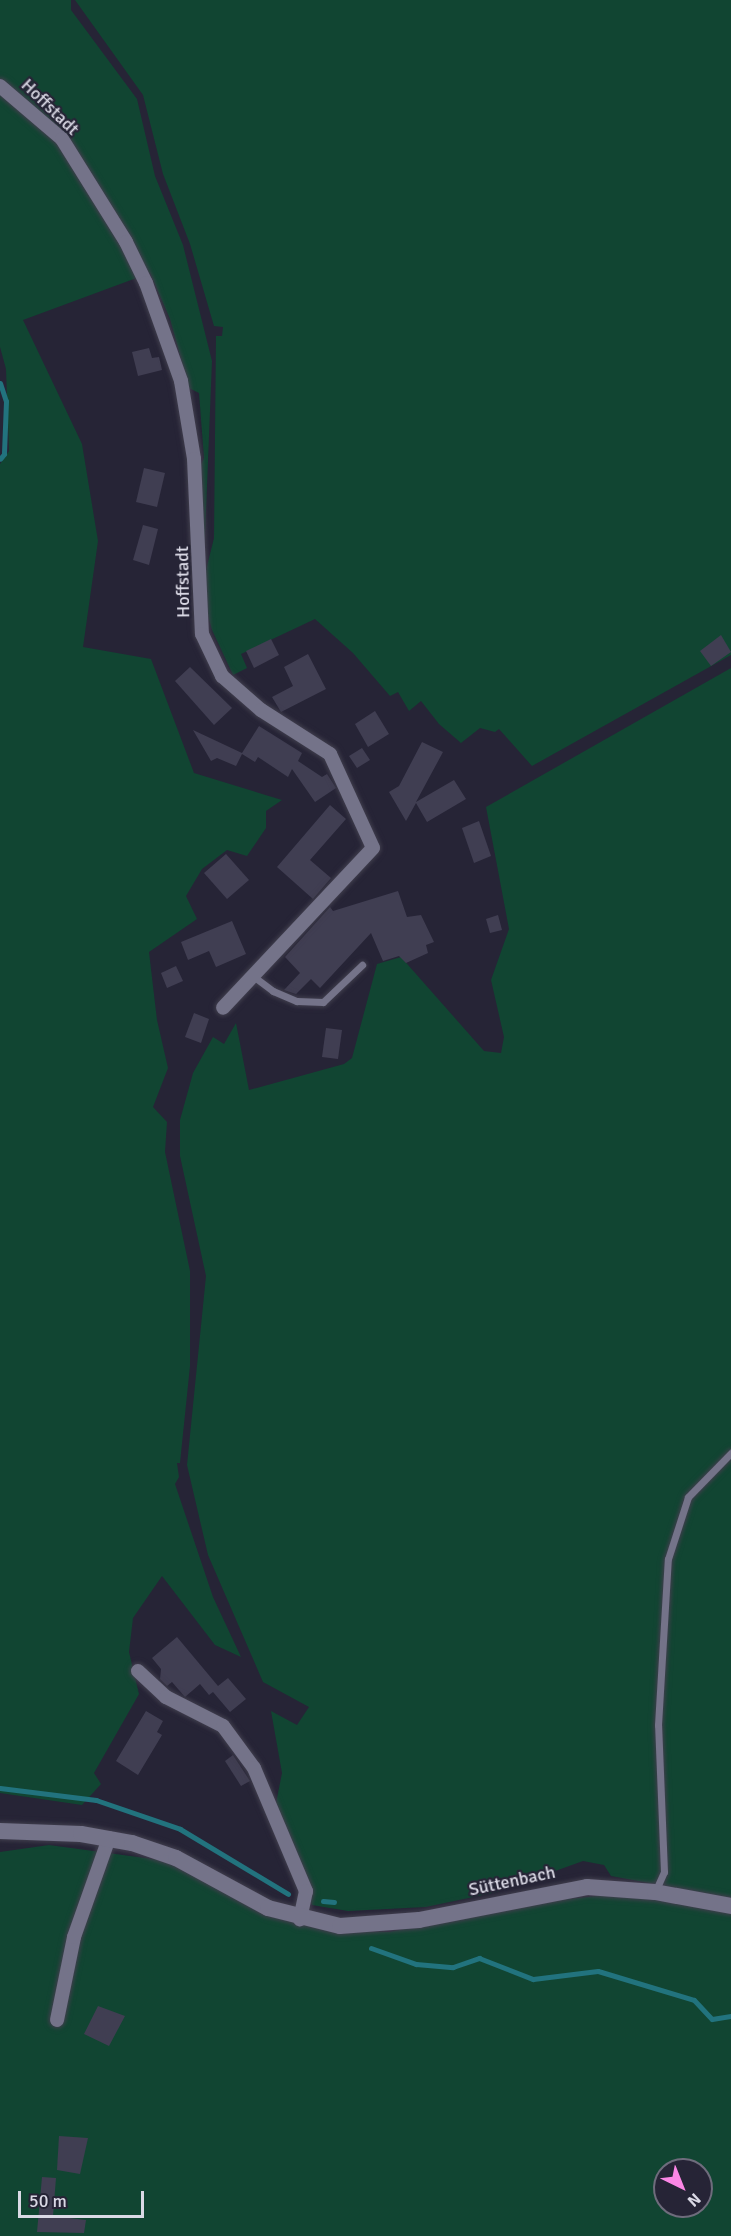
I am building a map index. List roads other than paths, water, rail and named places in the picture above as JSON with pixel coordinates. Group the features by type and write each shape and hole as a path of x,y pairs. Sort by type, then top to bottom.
{"street":[{"name":"Hoffstadt","path":"0,86 62,139 120,232 146,283 181,381 194,459 202,634 222,676 261,710 330,754 373,848 223,1008"},
{"path":"138,1671 166,1697 223,1726 254,1768 306,1891 300,1919"},
{"name":"Süttenbach","path":"0,1831 109,1838 176,1858 268,1908 300,1919 340,1926 385,1925 571,1889 617,1887 731,1906"},
{"path":"57,2020 74,1937 109,1838"}],"lane":[{"path":"253,976 273,991 297,1001 323,1002 362,965"},
{"path":"655,1892 664,1872 658,1725 668,1559 688,1497 731,1453"}],"waterway":[{"path":"0,383 6,401 4,454 0,459"},
{"path":"0,1788 96,1800 180,1829 288,1894"},
{"path":"323,1901 334,1902"},
{"path":"371,1948 416,1964 453,1967 479,1958 533,1979 598,1971 694,2000 712,2019 731,2016"}]}
